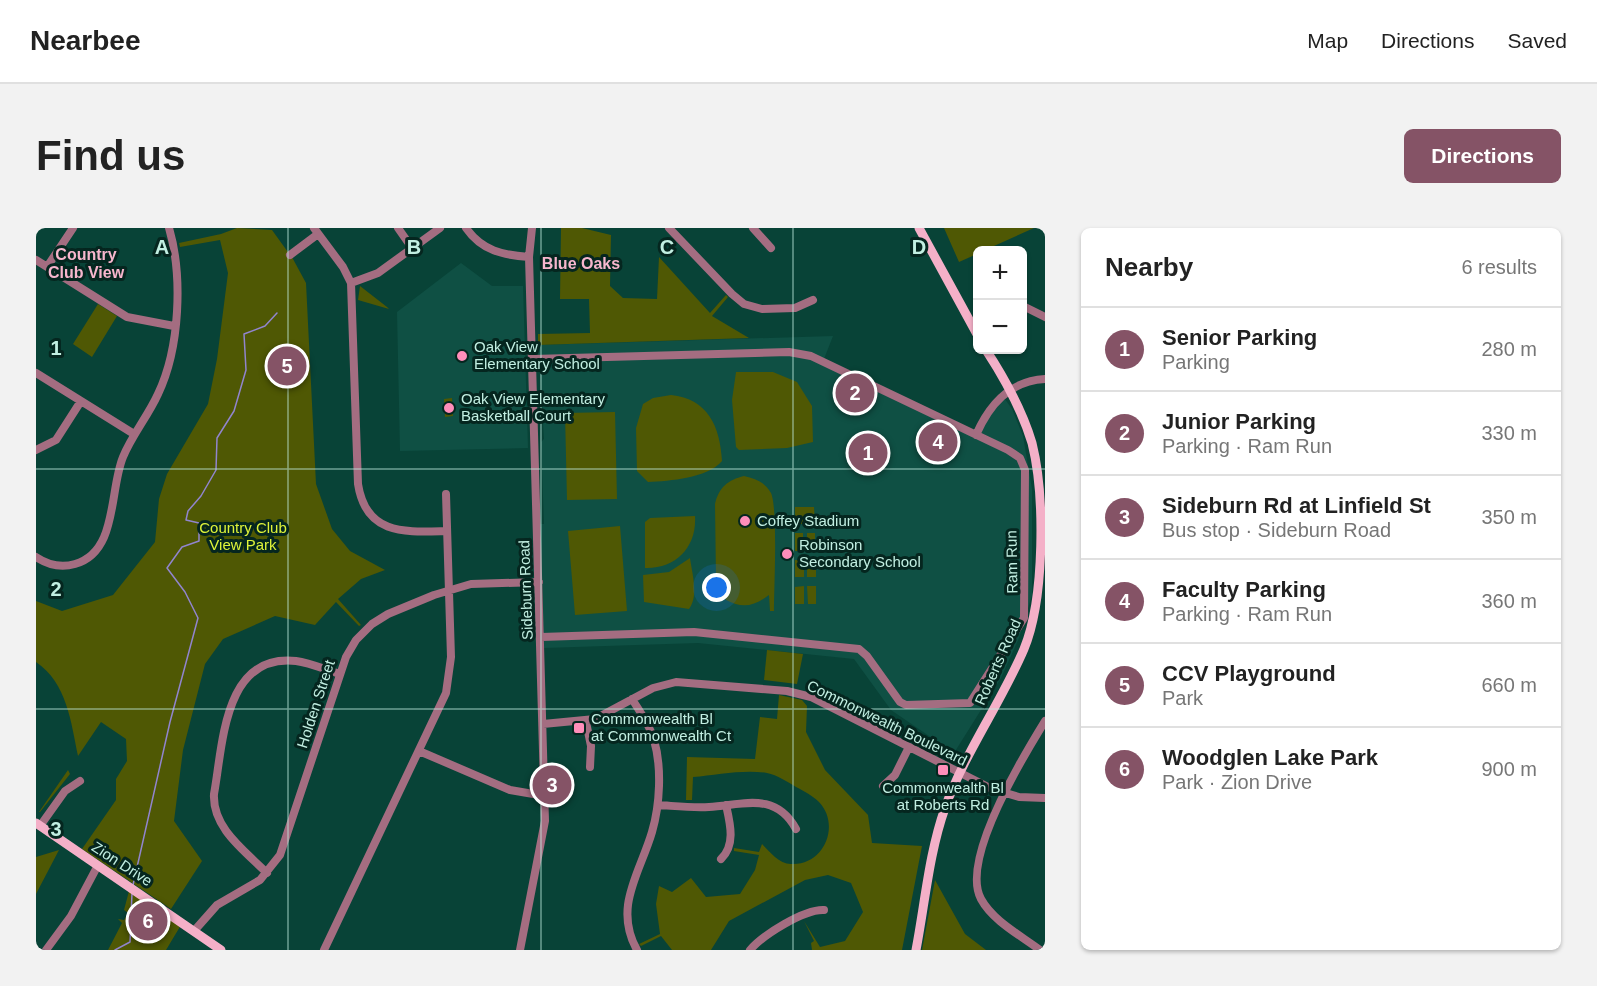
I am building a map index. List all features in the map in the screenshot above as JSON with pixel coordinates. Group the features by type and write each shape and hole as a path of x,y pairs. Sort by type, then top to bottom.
{"main road":[{"path":"918,228 973,327"},
{"name":"Roberts Road","path":"916,950 937,835 960,773 1016,666 1032,626 1038,600 1041,565 1038,466 1028,429 1010,391 988,354"},
{"name":"Zion Drive","path":"38,824 97,867 221,950"}],"street":[{"path":"47,267 73,228"},
{"path":"36,557 52,564 71,565 89,557 97,550 105,535 118,473 134,434 154,403 164,381 174,326 177,270 169,228"},
{"path":"398,228 412,248"},
{"path":"351,283 378,273 440,228"},
{"path":"466,228 478,242 491,250 529,257"},
{"name":"Sideburn Road","path":"520,950 543,838 545,796 529,257 532,228"},
{"path":"669,228 744,304 762,309 795,308 813,300"},
{"path":"753,228 771,248"},
{"path":"290,255 316,231 343,267 351,283 358,484 362,500 374,518 392,529 409,532 447,531"},
{"path":"36,260 128,317 174,326"},
{"path":"1027,308 1045,316"},
{"name":"Ram Run","path":"532,359 797,353 826,362 976,435 1017,456 1024,468 1026,610 1023,623 970,703 906,705 900,702 866,653 856,648 694,632 541,637"},
{"path":"36,373 134,434"},
{"path":"976,435 986,412 1010,391 1029,382 1045,379"},
{"path":"36,450 56,440 81,401"},
{"path":"324,950 441,706 449,680 446,494"},
{"name":"Holden Street","path":"194,931 217,905 253,885 267,873 284,846 340,674 352,645 372,624 388,614 448,590 471,584 539,582"},
{"path":"267,873 223,828 214,809 214,794 232,701 248,677 273,663 297,662 340,674"},
{"name":"Commonwealth Boulevard","path":"543,724 586,722 614,711 653,688 685,681 786,691 811,698 1003,794 1032,799 1045,798"},
{"path":"632,699 654,740 658,805 652,832 632,881 627,901 629,930 637,950"},
{"path":"1040,950 990,911 978,890 978,867 1003,794 1045,721"},
{"path":"586,722 591,746 590,767"},
{"path":"883,786 895,775 909,747"},
{"path":"419,751 510,790 545,796"},
{"path":"38,824 65,791 80,781"},
{"path":"658,805 726,805 749,802 768,805 788,815 796,829"},
{"path":"721,859 727,853 730,840 726,805"},
{"path":"46,950 71,916 97,867"},
{"path":"750,950 764,937 810,911 824,910"}],"shaded area":[{"name":"Oak View Elementary School","path":"461,263 492,286 523,286 528,448 400,451 397,312"},
{"name":"Robinson Secondary School","path":"833,336 824,359 974,433 1002,395 1012,409 1023,436 1032,489 1032,595 1019,638 1001,678 954,753 891,710 854,659 698,643 544,648 540,524 544,524 541,442 544,439 538,345"}],"green space":[{"name":"Country Club View Park","path":"237,228 272,230 293,259 306,283 316,484 332,529 350,551 385,570 361,579 338,599 361,625 359,626 336,602 315,625 275,616 223,639 205,664 183,750 174,821 202,861 171,909 82,849 116,800 116,779 127,761 126,739 101,722 78,756 70,717 61,692 55,681 36,662 36,601 62,611 113,595 155,542 159,499 167,474 208,404 217,359 228,273 220,240 180,247 179,243 221,234"},
{"path":"561,228 582,228 611,235 610,286 623,298 657,299 659,257 710,313 726,295 728,297 712,316 749,338 538,345 538,334 590,333 589,299 560,299"},
{"path":"944,228 1034,228 994,246 973,246 973,256 959,262"},
{"path":"360,286 387,307 389,309 358,300"},
{"path":"98,304 117,316 92,357 73,344"},
{"path":"736,372 773,372 797,382 812,406 813,442 787,448 739,450 736,447 732,400"},
{"path":"671,395 694,402 710,416 718,436 722,461 716,467 698,475 648,482 637,471 636,428 643,404 653,398"},
{"name":"Oak View Elementary Basketball Court","path":"452,398 453,416 445,417 444,399"},
{"path":"615,412 617,499 567,500 565,413"},
{"path":"744,476 766,486 773,502 774,611 770,611 769,595 748,605 738,605 726,600 716,578 715,504 725,485"},
{"path":"795,507 814,507 815,524 795,524"},
{"path":"695,516 692,537 682,554 666,565 645,568 645,522 650,518"},
{"path":"620,526 627,611 575,615 568,531"},
{"path":"795,533 803,533 803,551 795,551"},
{"path":"807,533 815,533 815,550 807,551"},
{"path":"690,558 694,598 689,609 644,602 643,575 669,572"},
{"path":"807,559 816,559 816,577 807,577"},
{"path":"795,560 804,560 804,577 795,577"},
{"path":"804,586 804,604 795,604 795,587"},
{"path":"807,586 816,586 816,604 808,604"},
{"path":"767,650 803,654 797,684 764,680"},
{"path":"779,695 802,700 807,706 806,732 825,770 868,815 872,843 922,846 902,950 812,950 811,943 814,941 804,921 820,947 845,941 863,912 851,883 828,875 805,880 729,921 711,950 672,950 661,936 641,946 639,944 660,934 656,904 659,886 672,892 691,878 706,897 740,894 755,870 759,855 734,851 734,848 759,852 762,844 779,860 791,864 803,863 812,858 826,842 829,822 819,802 771,774 740,772 693,777 692,800 686,800 687,757 755,759 760,717 777,719"},
{"path":"68,770 70,774 39,812"},
{"path":"59,850 36,894 36,857"},
{"path":"935,880 965,934 986,950 922,950"},
{"path":"129,891 181,925 166,950 108,950 122,923 118,919 124,920 128,913 124,910"}],"waterway":[{"path":"133,885 170,722 198,618 185,592 167,568 182,547 199,541 199,523 186,520 188,511 201,496 216,470 217,438 234,411 246,370 244,334 265,326 277,313"},
{"path":"115,950 130,942 132,893"}],"place":[{"name":"Oak View Elementary School","path":"462,356"},
{"name":"CCV Playground","path":"287,366"},
{"name":"Junior Parking","path":"855,393"},
{"name":"Oak View Elementary Basketball Court","path":"449,408"},
{"name":"Faculty Parking","path":"938,442"},
{"name":"Senior Parking","path":"868,453"},
{"name":"Coffey Stadium","path":"745,521"},
{"name":"Robinson Secondary School","path":"787,554"},
{"name":"Commonwealth Bl at Commonwealth Ct","path":"579,728"},
{"name":"Commonwealth Bl at Roberts Rd","path":"943,770"},
{"name":"Sideburn Rd at Linfield St","path":"552,785"},
{"name":"Woodglen Lake Park","path":"148,921"}],"district":[{"name":"Country Club View","path":"86,263"},
{"name":"Blue Oaks","path":"581,263"}]}
